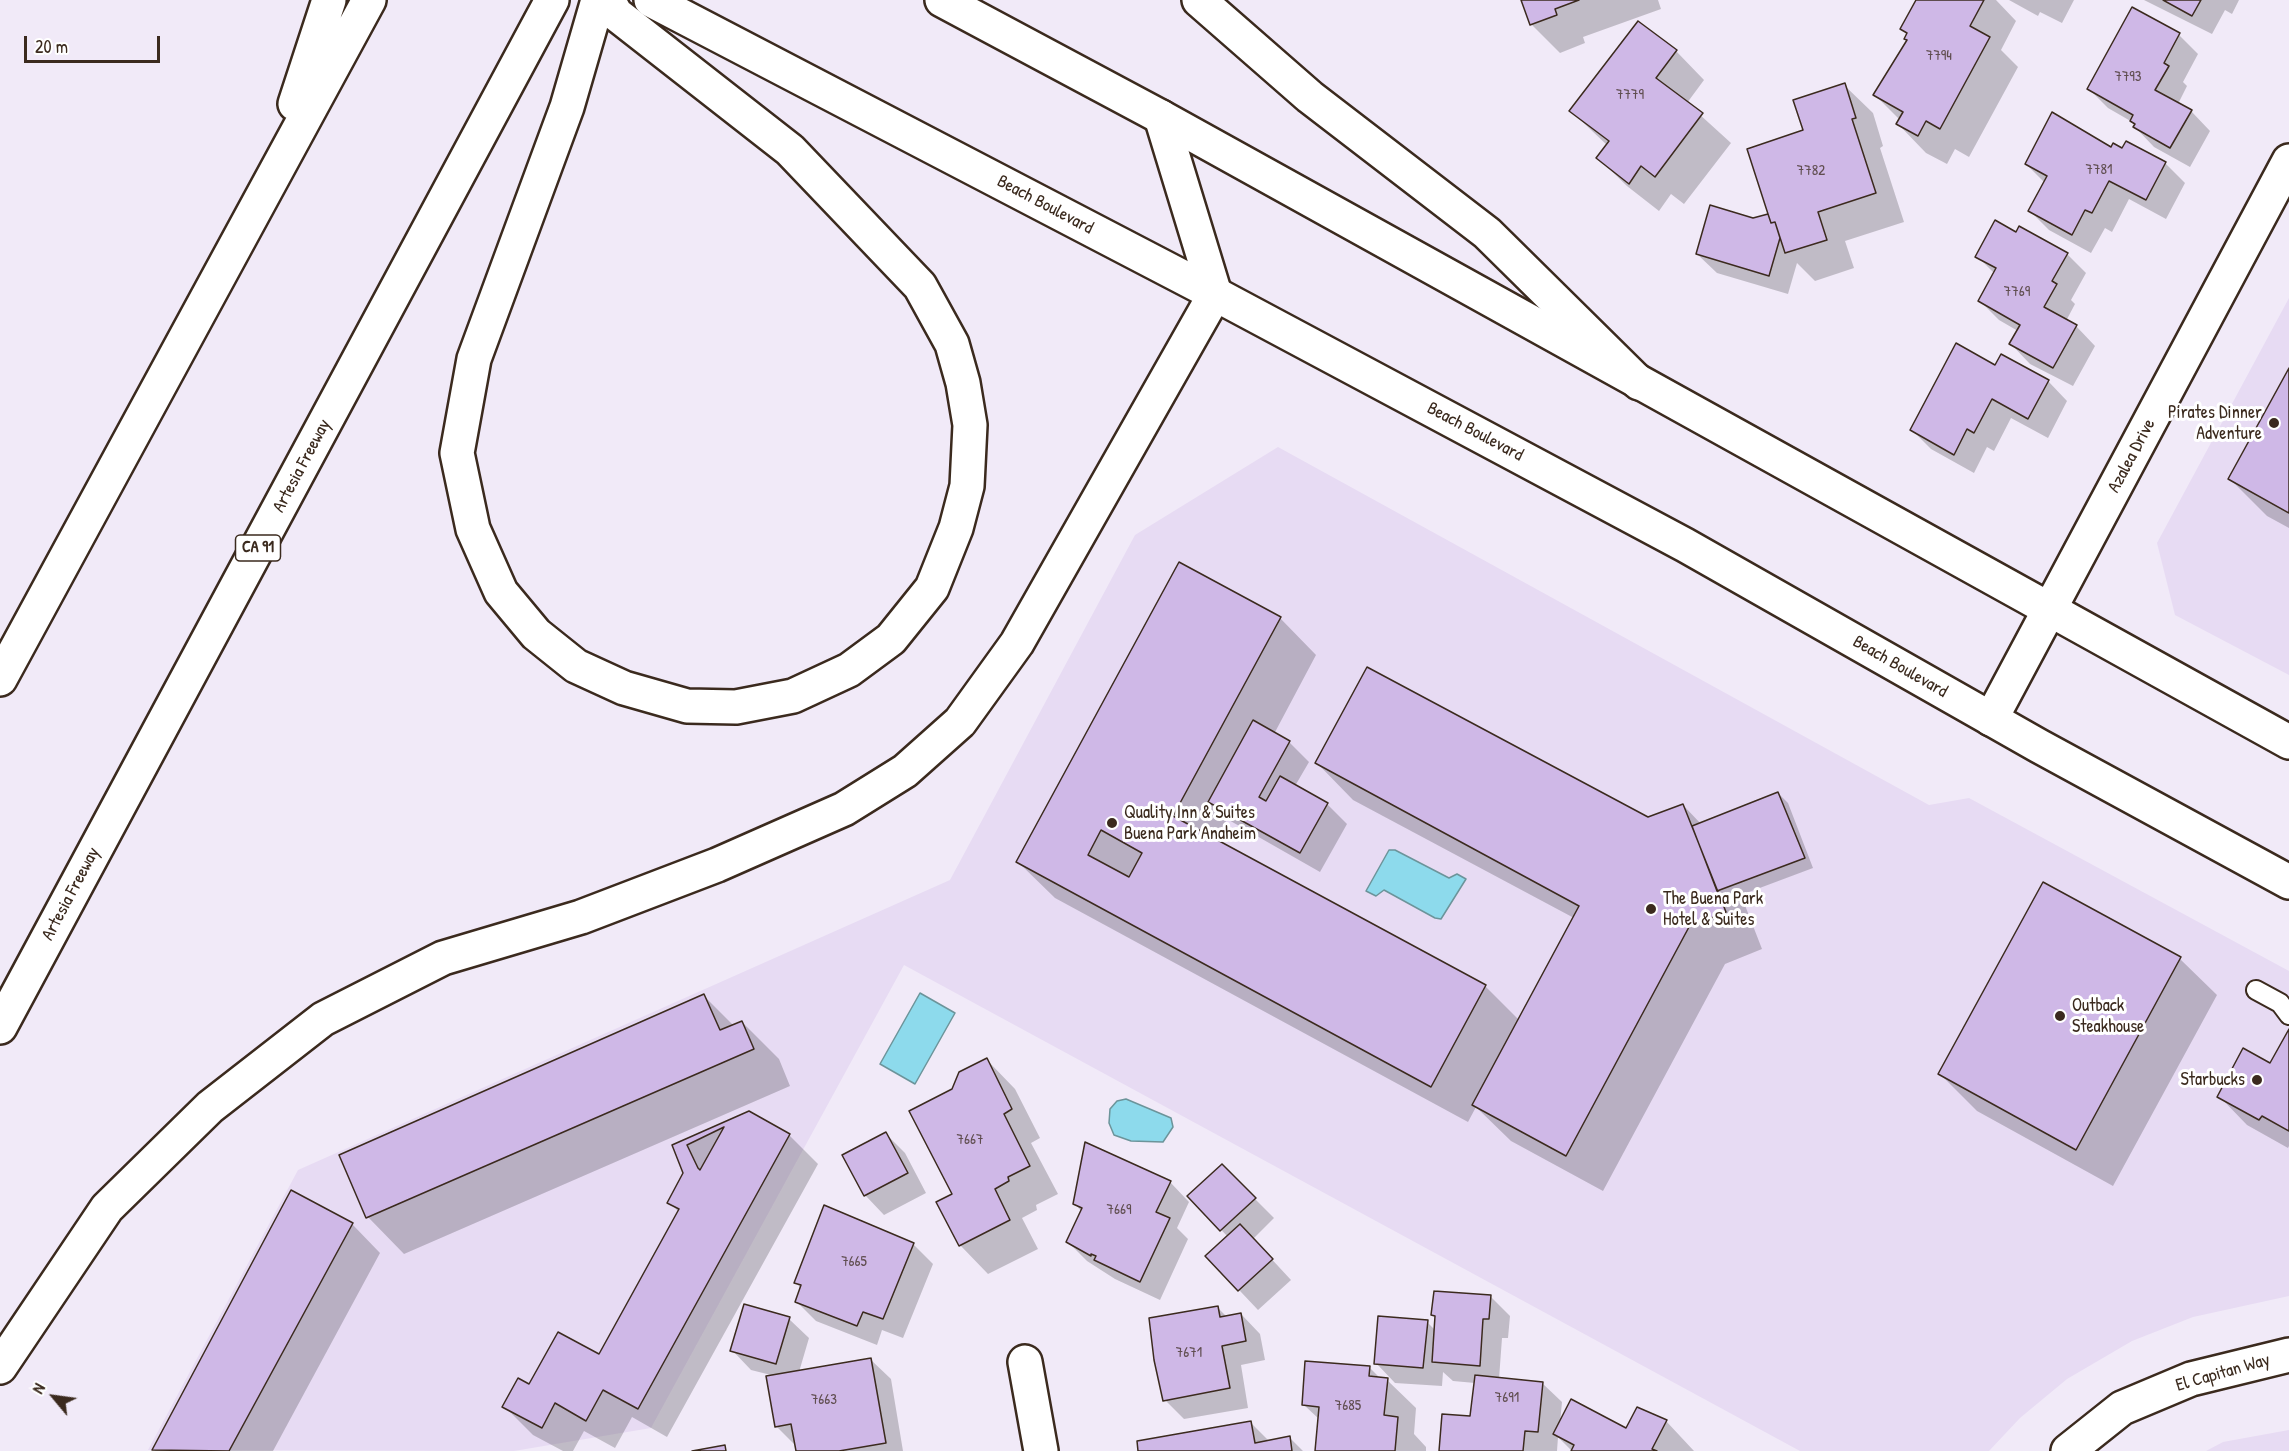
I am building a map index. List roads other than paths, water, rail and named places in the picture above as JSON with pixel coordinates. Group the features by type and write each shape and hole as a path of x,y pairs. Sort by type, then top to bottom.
{"main road":[{"path":"270,182 329,0"},
{"path":"0,679 369,0"},
{"name":"Artesia Freeway","path":"0,1027 552,0"},
{"path":"598,0 567,107 474,359 457,453 472,530 501,592 536,634 576,666 624,688 687,706 736,707 793,696 849,670 891,639 932,588 956,528 967,486 970,425 963,383 952,344 920,285 790,150 616,14 608,0"},
{"name":"Beach Boulevard","path":"651,0 1215,294 1685,544 1991,719 2289,882"},
{"path":"942,0 1161,117 2289,742"},
{"path":"1198,0 1310,97 1487,233 1639,383"},
{"path":"0,1367 107,1208 210,1107 323,1019 443,958 581,917 727,860 844,809 905,771 960,722 1017,643 1215,294 1161,117"},
{"name":"Azalea Drive","path":"1991,719 2289,161"},
{"name":"El Capitan Way","path":"2068,1451 2122,1408 2192,1379 2289,1355"},
{"path":"1025,1362 1041,1451"}],"lane":[{"path":"2256,990 2280,1004 2289,1015"}],"water":[{"path":"1389,850 1395,850 1449,878 1457,874 1466,879 1441,919 1435,918 1384,890 1376,896 1366,891"},
{"path":"920,993 955,1013 915,1084 880,1064"},
{"path":"1126,1099 1171,1118 1173,1127 1163,1142 1131,1141 1114,1135 1109,1123 1110,1109 1117,1101"}],"place":[{"name":"Pirates Dinner Adventure","path":"2274,423"},
{"name":"Quality Inn & Suites Buena Park Anaheim","path":"1112,823"},
{"name":"The Buena Park Hotel & Suites","path":"1651,909"},
{"name":"Outback Steakhouse","path":"2060,1016"},
{"name":"Starbucks","path":"2257,1080"}]}
